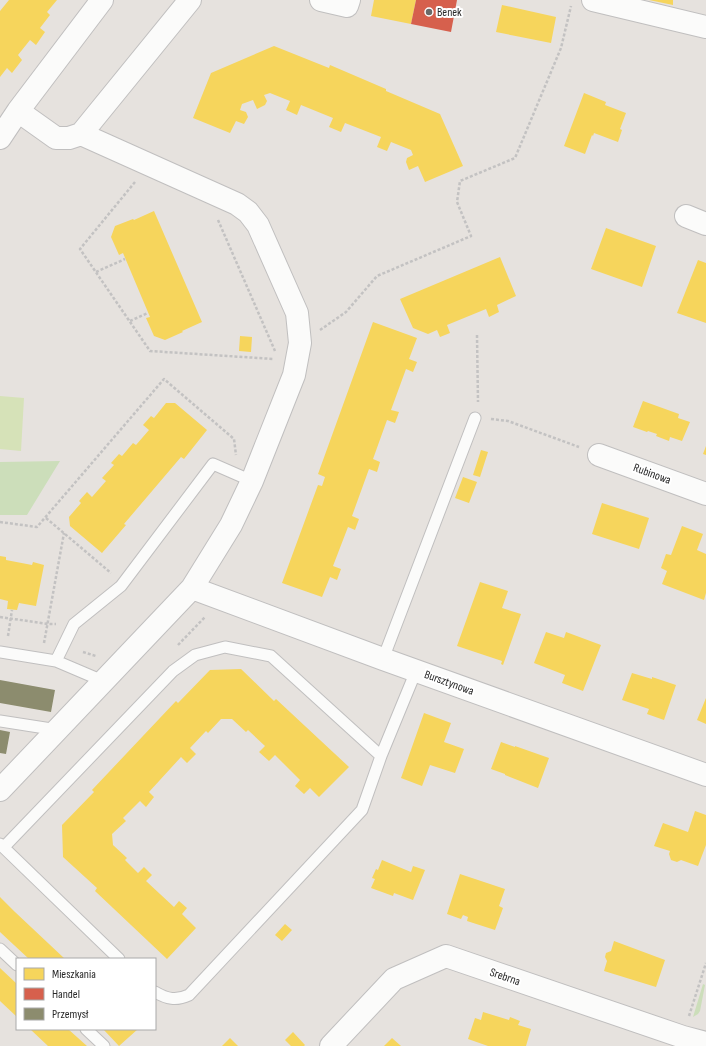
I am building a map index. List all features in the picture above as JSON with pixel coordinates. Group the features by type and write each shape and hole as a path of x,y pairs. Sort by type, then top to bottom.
{"street":[{"path":"0,138 18,111 102,0"},
{"path":"18,111 56,138 69,138 81,134 190,0"},
{"path":"321,0 347,6 348,0"},
{"path":"593,0 706,27"},
{"path":"0,790 192,588 231,525 243,477 294,375 300,343 298,313 258,225 248,212 237,204 81,134"},
{"name":"Rubinowa","path":"599,455 706,494"},
{"name":"Bursztynowa","path":"192,588 383,659 706,775"},
{"name":"Srebrna","path":"331,1046 394,979 446,956 683,1037 706,1043"}],"lane":[{"path":"383,659 475,418"},
{"path":"56,661 74,624 123,584 213,464 243,477"},
{"path":"118,958 2,845 173,671 195,655 225,647 271,656 380,756"},
{"path":"2,652 56,661 103,681"},
{"path":"156,992 172,999 181,998 189,994 362,810 380,756 416,671"},
{"path":"0,721 58,730"},
{"path":"0,950 16,964"},
{"path":"87,1030 104,1046"}],"path":[{"path":"315,333 346,312 377,276 471,236 457,202 460,181 515,158 561,48 573,0"},
{"path":"137,179 80,249 150,351 278,359 215,213"},
{"path":"96,272 125,259"},
{"path":"130,321 148,313"},
{"path":"477,335 478,407 475,418 508,421 599,455"},
{"path":"0,522 37,527 164,379 234,439 236,460 243,477"},
{"path":"46,518 123,584"},
{"path":"42,659 64,533"},
{"path":"2,652 12,610"},
{"path":"173,650 208,614"},
{"path":"0,617 48,624 74,624"},
{"path":"94,656 101,657"},
{"path":"687,1022 706,963"}],"green space":[{"path":"0,396 24,398 21,451 0,449"},
{"path":"60,461 27,515 0,515 0,462"},
{"path":"703,984 705,985 700,1011 693,1017"}],"building: Mieszkania":[{"path":"9,0 57,0 47,12 50,15 40,28 45,32 36,45 30,40 18,55 22,60 12,73 7,68 0,77 0,11"},
{"path":"374,0 416,0 411,24 371,16"},
{"path":"649,0 673,0 673,5"},
{"path":"502,5 556,17 551,43 496,32"},
{"path":"274,46 329,68 330,65 440,114 463,166 425,182 418,166 409,170 406,162 407,158 413,155 411,150 391,142 387,151 377,147 381,137 345,123 341,132 329,127 333,118 301,105 297,115 286,110 290,101 270,93 264,95 267,101 265,105 257,109 253,100 242,104 240,110 246,112 248,117 244,124 236,121 230,133 193,118 211,73"},
{"path":"584,93 606,102 605,105 626,113 620,129 622,130 618,142 594,133 585,154 564,146"},
{"path":"154,211 202,322 165,340 154,336 146,318 150,317 123,253 119,255 111,237 115,226 133,219 134,220"},
{"path":"606,228 656,246 642,287 591,269"},
{"path":"500,257 516,296 497,305 499,312 489,317 486,309 447,325 450,333 440,337 437,330 428,334 413,328 400,299"},
{"path":"698,260 706,263 706,323 677,313"},
{"path":"373,322 417,338 409,359 417,362 413,372 406,369 391,410 399,412 395,423 387,420 373,459 380,462 377,472 369,469 352,516 359,519 355,530 348,527 333,566 341,569 337,580 330,577 322,597 282,583 318,485 322,486 325,477 318,474"},
{"path":"240,336 252,337 251,352 239,351"},
{"path":"643,401 679,414 678,418 690,422 682,441 670,437 669,441 656,436 657,434 633,427"},
{"path":"166,403 175,403 207,430 184,459 181,457 124,524 126,525 102,553 70,526 69,517 81,503 79,501 87,492 92,497 106,481 102,478 114,465 111,463 119,454 122,456 133,443 136,445 149,430 143,425 151,416 154,418"},
{"path":"706,446 706,455 703,454"},
{"path":"481,450 488,452 480,477 473,475"},
{"path":"463,477 477,482 469,503 455,498"},
{"path":"602,503 649,518 639,549 592,534"},
{"path":"682,526 703,534 697,550 706,554 706,593 704,600 662,584 667,571 661,568 666,554 671,555"},
{"path":"0,556 6,557 6,560 32,565 33,562 44,565 36,606 19,603 17,610 7,609 8,601 0,599"},
{"path":"480,582 508,591 502,608 521,614 503,665 501,664 502,661 457,646"},
{"path":"546,632 564,638 566,632 601,645 583,691 562,683 565,675 534,663"},
{"path":"241,669 274,701 276,699 349,767 319,797 310,788 304,794 295,786 300,780 275,755 269,761 259,752 265,746 248,730 246,732 232,719 221,719 208,733 206,731 190,748 196,754 187,763 181,757 149,792 154,797 146,807 140,801 123,818 126,821 112,834 113,845 127,858 125,860 138,873 144,867 152,875 146,881 174,907 179,901 187,908 182,914 196,928 167,959 95,891 97,888 63,857 62,825 94,792 92,790 176,701 178,703 210,670"},
{"path":"632,673 652,679 652,677 676,685 664,720 647,714 649,709 622,700"},
{"path":"706,698 706,724 697,720"},
{"path":"424,713 451,723 444,742 464,749 455,773 430,765 422,786 401,778"},
{"path":"501,742 549,758 538,788 491,769"},
{"path":"695,811 706,815 706,845 698,866 681,860 677,862 671,860 669,854 670,851 654,846 663,823 688,832"},
{"path":"382,860 411,872 413,866 425,870 413,900 394,893 393,896 371,888 375,879 372,878 376,869 378,870"},
{"path":"460,874 505,889 499,906 503,908 495,930 467,921 468,917 463,915 461,919 447,914"},
{"path":"0,897 64,958 28,958 0,932"},
{"path":"285,924 292,930 282,941 275,935"},
{"path":"614,941 665,960 656,987 604,971 607,961 605,957 606,953 611,951"},
{"path":"0,968 16,983 16,1016 0,1001"},
{"path":"483,1012 509,1020 510,1017 520,1021 518,1025 531,1029 526,1046 488,1046 468,1039 475,1018 481,1020"},
{"path":"31,1030 69,1030 87,1046 48,1046"},
{"path":"104,1030 137,1030 119,1046"},
{"path":"293,1032 305,1045 304,1046 291,1046 285,1040"},
{"path":"230,1038 238,1046 222,1046"},
{"path":"392,1038 401,1046 384,1046"}],"building: Handel":[{"path":"416,0 457,0 451,32 411,24"}],"building: Przemysł":[{"path":"0,680 55,690 51,712 0,703"},
{"path":"0,730 10,732 6,754 0,753"}],"place":[{"name":"Benek","path":"429,12"}]}
